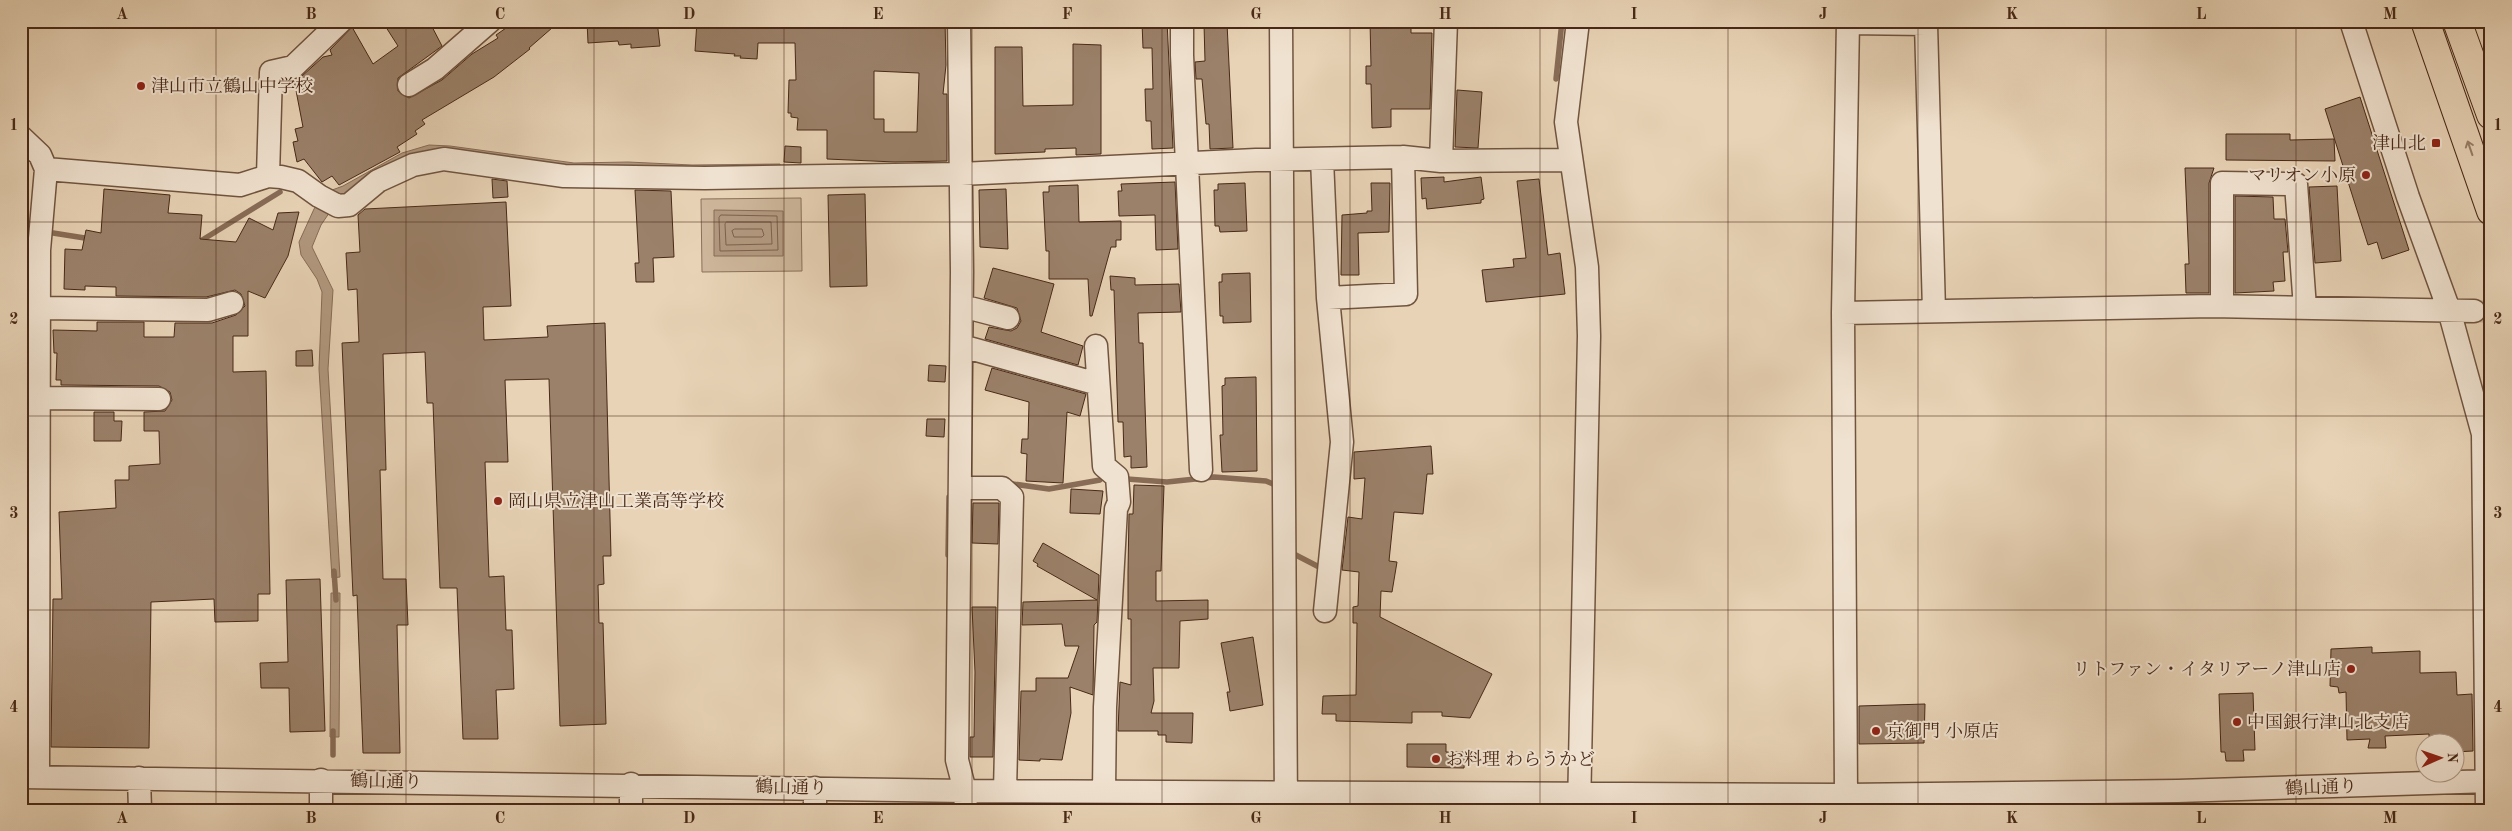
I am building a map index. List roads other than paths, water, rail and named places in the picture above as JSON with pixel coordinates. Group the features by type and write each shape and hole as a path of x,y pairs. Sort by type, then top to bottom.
{"highway":[{"path":"2425,21 2491,211"},
{"path":"2457,21 2491,115"}],"street":[{"path":"268,176 271,72 293,67 341,21"},
{"path":"409,85 435,69 490,21"},
{"path":"959,21 962,346 957,760 966,800"},
{"path":"1182,21 1186,163 1201,470"},
{"path":"1281,21 1284,160 1286,800"},
{"path":"1440,161 1446,21"},
{"path":"1578,21 1566,122 1587,267 1589,336 1579,802"},
{"path":"2350,21 2408,197 2449,310 2483,434 2489,781 2487,810"},
{"path":"1846,795 1842,313 1848,22 1926,24 1934,311"},
{"path":"21,137 40,155 46,169 41,208 38,308 38,398 30,777"},
{"path":"46,169 240,184 268,176 298,181 329,201 350,205 378,180 413,165 444,159 564,176 705,178 961,174 1186,163 1403,157 1440,161 1570,160"},
{"path":"1328,298 1406,294 1403,157"},
{"path":"1322,159 1328,298 1342,442 1325,611"},
{"path":"2222,306 2222,183 2296,184 2305,308"},
{"path":"38,308 208,310 232,303"},
{"path":"962,306 1008,318"},
{"path":"1842,313 2222,306 2474,311"},
{"path":"962,346 1098,384"},
{"path":"1096,346 1104,466 1117,477 1118,502 1116,509 1106,707 1104,790"},
{"path":"38,398 160,399"},
{"path":"960,488 1002,488 1012,497 1005,791"},
{"name":"鶴山通り","path":"30,777 631,784 815,799 966,800 1005,791 1104,790 1137,800 1579,802 1846,795 1869,802 2178,800 2489,781"},
{"path":"139,778 140,810"},
{"path":"321,780 321,810"},
{"path":"631,784 631,810"}],"water":[{"path":"429,145 450,146 574,163 780,164 781,173 698,175 473,158 340,197 321,225 312,247 333,290 328,369 340,577 332,578 319,369 322,292 317,279 301,255 299,242 314,209 324,193 343,186 402,153"},
{"path":"714,210 783,211 783,256 714,256"},
{"path":"331,593 340,593 339,737 330,737"}],"waterway":[{"path":"1556,79 1562,21"},
{"path":"199,242 280,192"},
{"path":"21,237 30,232"},
{"path":"53,233 91,239"},
{"path":"1127,479 1167,482 1214,477 1266,481 1280,487"},
{"path":"1006,483 1049,489 1100,480"},
{"path":"948,555 949,497"},
{"path":"1290,552 1321,568"},
{"path":"334,571 336,600"},
{"path":"333,731 333,755"},
{"path":"462,806 480,809"},
{"path":"399,807 426,807"}],"tunnel":[{"path":"2474,311 2491,312"}],"place":[{"name":"津山市立鶴山中学校","path":"141,86"},
{"name":"津山北","path":"2436,143"},
{"name":"マリオン小原","path":"2366,175"},
{"name":"岡山県立津山工業高等学校","path":"498,501"},
{"name":"リトファン・イタリアーノ津山店","path":"2351,669"},
{"name":"中国銀行津山北支店","path":"2237,722"},
{"name":"京御門 小原店","path":"1876,731"},
{"name":"お料理 わらうかど","path":"1436,759"}]}
